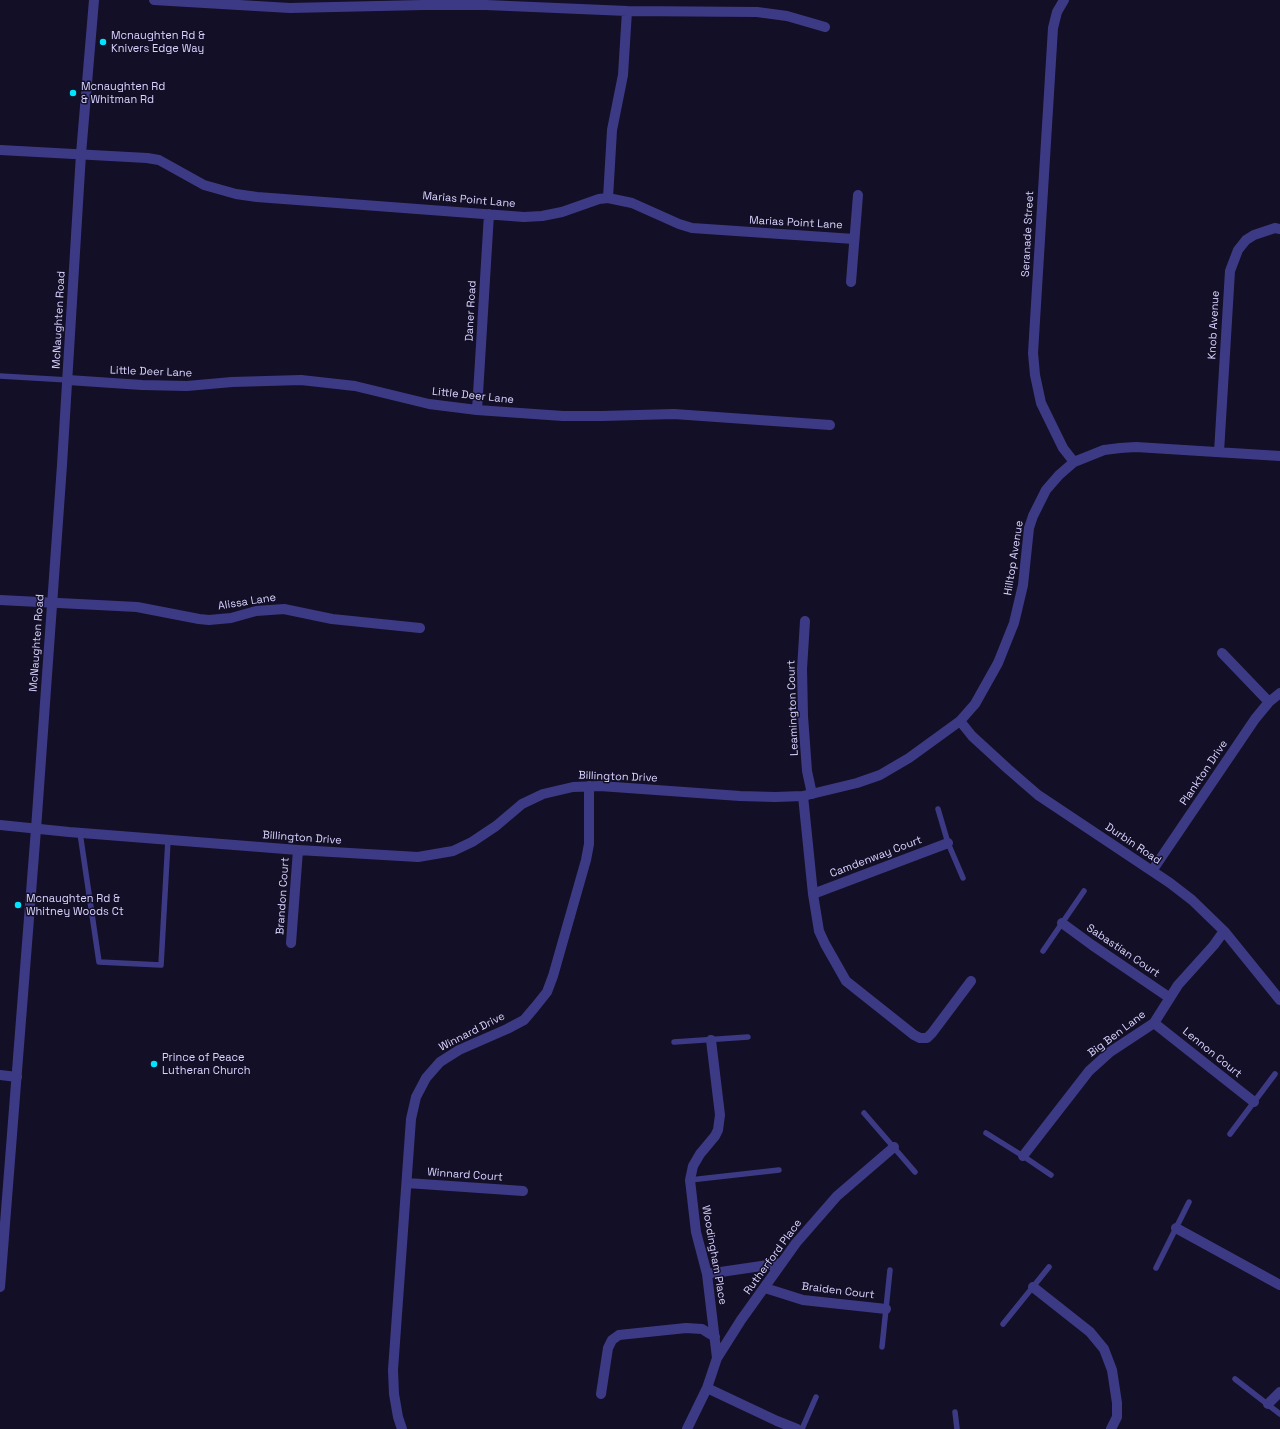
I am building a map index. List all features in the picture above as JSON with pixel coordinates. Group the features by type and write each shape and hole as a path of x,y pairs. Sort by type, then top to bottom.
{"street":[{"name":"McNaughten Road","path":"0,1287 36,829 68,380 82,154 94,0"},
{"path":"154,0 290,8 524,3 627,11 772,13 825,27"},
{"name":"Seranade Street","path":"1064,0 1057,12 1053,28 1033,353 1035,374 1041,403 1063,448 1074,462"},
{"path":"608,198 612,130 623,75 627,11"},
{"name":"Marias Point Lane","path":"0,150 147,158 159,160 204,185 236,194 524,217 542,216 562,212 599,199 608,198 632,203 679,224 692,228 854,239"},
{"name":"Marias Point Lane","path":"851,282 858,195"},
{"name":"Daner Road","path":"477,410 489,214"},
{"name":"Knob Avenue","path":"1219,452 1230,271 1238,250 1246,240 1254,235 1275,228 1280,229"},
{"name":"Little Deer Lane","path":"68,380 142,385 187,386 278,380 324,382 355,386 429,404 477,410 563,416 674,414 830,425"},
{"name":"Hilltop Avenue","path":"960,721 975,704 994,670 1014,623 1022,585 1029,528 1033,516 1046,490 1074,462 1104,450 1136,447 1280,456"},
{"name":"Alissa Lane","path":"0,600 137,607 209,620 231,618 256,611 284,609 332,619 420,628"},
{"name":"Leamington Court","path":"805,621 802,669 803,716 808,771 808,795"},
{"path":"1222,653 1269,702"},
{"name":"Plankton Drive","path":"1152,871 1255,719 1269,702 1280,693"},
{"name":"Billington Drive","path":"0,825 80,833 298,850 418,857 453,851 472,842 496,826 522,804 543,794 573,787 589,786 775,797 808,795 857,784 880,775 909,758 960,721"},
{"name":"Durbin Road","path":"960,721 972,736 1038,795 1152,871 1192,900 1224,930 1280,1000"},
{"name":"Winnard Drive","path":"402,1429 398,1417 394,1394 393,1370 411,1119 416,1097 426,1078 440,1062 460,1050 524,1020 547,992 586,860 589,844 589,786"},
{"path":"808,795 813,894 819,931 846,981 914,1035 920,1038 927,1038 932,1033 972,981"},
{"name":"Camdenway Court","path":"813,894 948,843"},
{"name":"Brandon Court","path":"291,943 298,850"},
{"name":"Sabastian Court","path":"1062,923 1170,998"},
{"name":"Big Ben Lane","path":"1023,1156 1089,1071 1110,1052 1154,1023 1178,985 1214,945 1224,930"},
{"name":"Lennon Court","path":"1154,1023 1254,1102"},
{"name":"Woodingham Place","path":"687,1429 707,1388 717,1358 707,1274 696,1232 690,1180 692,1166 711,1142 718,1130 720,1115 711,1040"},
{"path":"0,1076 17,1077"},
{"name":"Rutherford Place","path":"717,1358 741,1320 796,1242 837,1196 894,1147"},
{"name":"Winnard Court","path":"407,1183 523,1191"},
{"path":"1176,1228 1280,1284"},
{"path":"707,1274 782,1263"},
{"path":"1033,1287 1090,1332 1104,1349 1112,1370 1117,1403 1117,1417 1111,1429"},
{"name":"Braiden Court","path":"765,1288 803,1300 886,1309"},
{"path":"601,1394 608,1348 612,1340 619,1335 686,1328 702,1329 715,1337"},
{"path":"707,1388 797,1429"},
{"path":"1268,1404 1280,1392"}],"lane":[{"path":"0,376 68,380"},
{"path":"938,809 948,843 963,878"},
{"path":"80,833 99,962 161,965 168,840"},
{"path":"1043,951 1084,891"},
{"path":"674,1042 748,1037"},
{"path":"1230,1134 1275,1074"},
{"path":"864,1113 916,1172"},
{"path":"986,1133 1023,1156 1051,1176"},
{"path":"690,1180 779,1170"},
{"path":"1156,1268 1189,1202"},
{"path":"1003,1324 1049,1267"},
{"path":"882,1347 890,1270"},
{"path":"1235,1379 1280,1414"},
{"path":"802,1429 816,1397"},
{"path":"955,1412 957,1429"}],"place":[{"name":"Mcnaughten Rd & Knivers Edge Way","path":"103,42"},
{"name":"Mcnaughten Rd & Whitman Rd","path":"73,93"},
{"name":"Mcnaughten Rd & Whitney Woods Ct","path":"18,905"},
{"name":"Prince of Peace Lutheran Church","path":"154,1064"}]}
